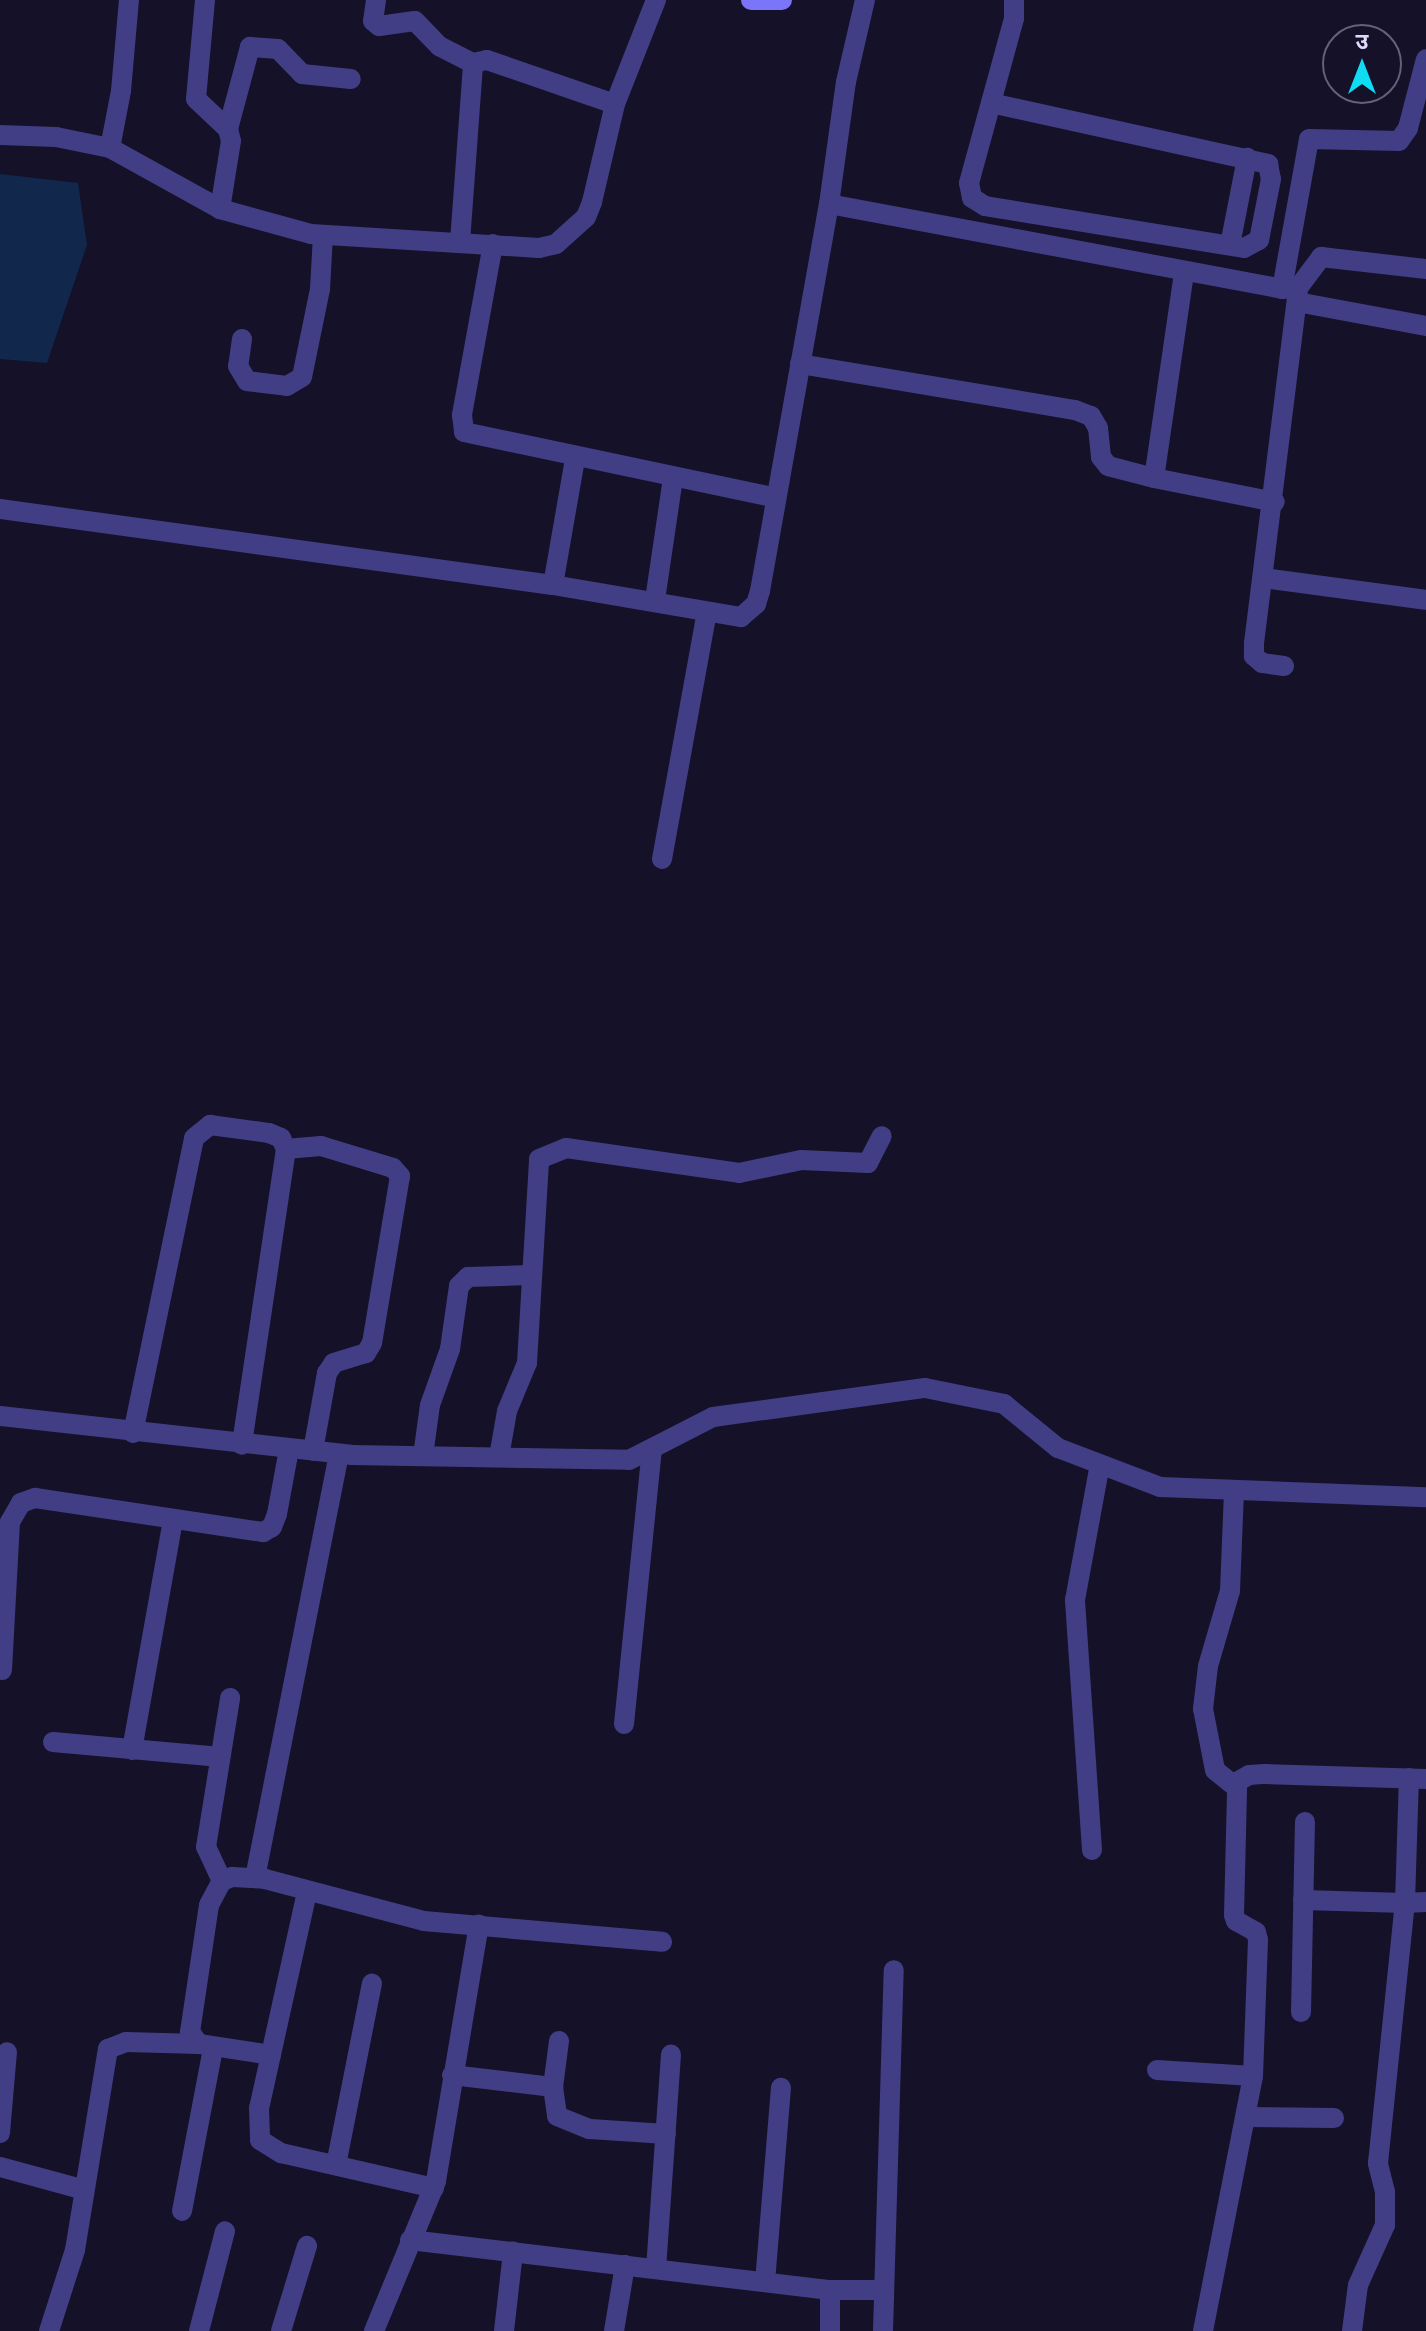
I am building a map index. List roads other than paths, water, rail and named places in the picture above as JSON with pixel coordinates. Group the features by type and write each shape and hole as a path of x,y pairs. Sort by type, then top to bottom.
{"street":[{"path":"110,148 121,91 129,0"},
{"path":"205,0 196,99 228,129"},
{"path":"376,0 373,21 379,26 415,21 439,46 473,63 487,60 615,104"},
{"path":"0,135 56,137 110,148 220,209 323,236 539,248 556,244 586,217 615,104 656,0"},
{"path":"751,0 782,0"},
{"path":"0,509 553,585 741,617 756,604 829,204 846,82 865,0"},
{"path":"991,103 1268,164 1271,179 1259,240 1255,246 1230,245 985,206 972,198 969,183 1014,0"},
{"path":"220,209 228,129 250,47 278,49 302,74 351,79"},
{"path":"1284,666 1262,663 1254,656 1275,502 1292,293 1309,139 1399,141 1408,128 1426,59"},
{"path":"460,242 473,63"},
{"path":"829,204 1292,293 1426,326"},
{"path":"242,339 238,366 247,381 287,386 302,377 320,289 323,236"},
{"path":"493,244 462,415 464,432 575,459 776,498"},
{"path":"1292,293 1321,257 1426,269"},
{"path":"1154,478 1184,273"},
{"path":"800,364 1075,410 1091,416 1098,428 1101,457 1108,466 1275,502"},
{"path":"553,585 575,459"},
{"path":"655,600 673,478"},
{"path":"1264,578 1426,600"},
{"path":"662,859 707,612"},
{"path":"133,1433 194,1138 210,1125 269,1133 281,1138 286,1149 242,1445"},
{"path":"499,1457 507,1411 527,1363 534,1173 539,1159 555,1149 739,1173 801,1160 868,1163 882,1136"},
{"path":"286,1149 321,1146 393,1168 400,1176 372,1343 366,1353 334,1363 327,1373 313,1451"},
{"path":"423,1456 430,1405 450,1349 459,1286 468,1277 530,1275"},
{"path":"0,1416 339,1454 629,1460 713,1417 925,1388 1004,1404 1058,1448 1160,1487 1426,1497"},
{"path":"2,1670 10,1522 21,1503 35,1498 255,1533 272,1527 289,1449"},
{"path":"624,1724 652,1450"},
{"path":"255,1878 339,1454"},
{"path":"1092,1850 1075,1600 1100,1464"},
{"path":"1203,2331 1253,2076 1258,1940 1256,1932 1236,1921 1234,1915 1238,1798 1233,1784 1215,1770 1203,1709 1208,1666 1230,1591 1234,1491"},
{"path":"132,1750 173,1520"},
{"path":"222,1881 206,1847 230,1698"},
{"path":"53,1742 220,1757"},
{"path":"1233,1784 1249,1775 1265,1774 1418,1779 1378,2163 1385,2192 1385,2225 1358,2285 1352,2331"},
{"path":"1301,2012 1305,1822"},
{"path":"222,1881 255,1878 424,1921 662,1942"},
{"path":"206,2046 190,2032 189,2016 209,1905 222,1881"},
{"path":"307,1892 259,2108 260,2140 281,2153 434,2188"},
{"path":"1303,1900 1426,1902"},
{"path":"374,2331 434,2188 479,1925"},
{"path":"883,2331 894,1970"},
{"path":"336,2165 372,1984"},
{"path":"559,2041 553,2087 557,2116 566,2123 666,2134"},
{"path":"49,2331 75,2250 81,2189 108,2049 126,2042 206,2046 271,2055"},
{"path":"182,2211 206,2046"},
{"path":"0,2133 7,2052"},
{"path":"656,2269 671,2055"},
{"path":"1157,2070 1253,2076"},
{"path":"452,2075 553,2087"},
{"path":"765,2282 781,2088"},
{"path":"1246,2117 1334,2118"},
{"path":"0,2167 81,2189"},
{"path":"199,2331 225,2231"},
{"path":"410,2240 830,2290 883,2290"},
{"path":"281,2331 307,2246"},
{"path":"504,2331 513,2252"},
{"path":"614,2331 625,2265"},
{"path":"830,2290 830,2331"}],"water":[{"path":"0,174 78,183 87,245 47,363 0,359"}]}
